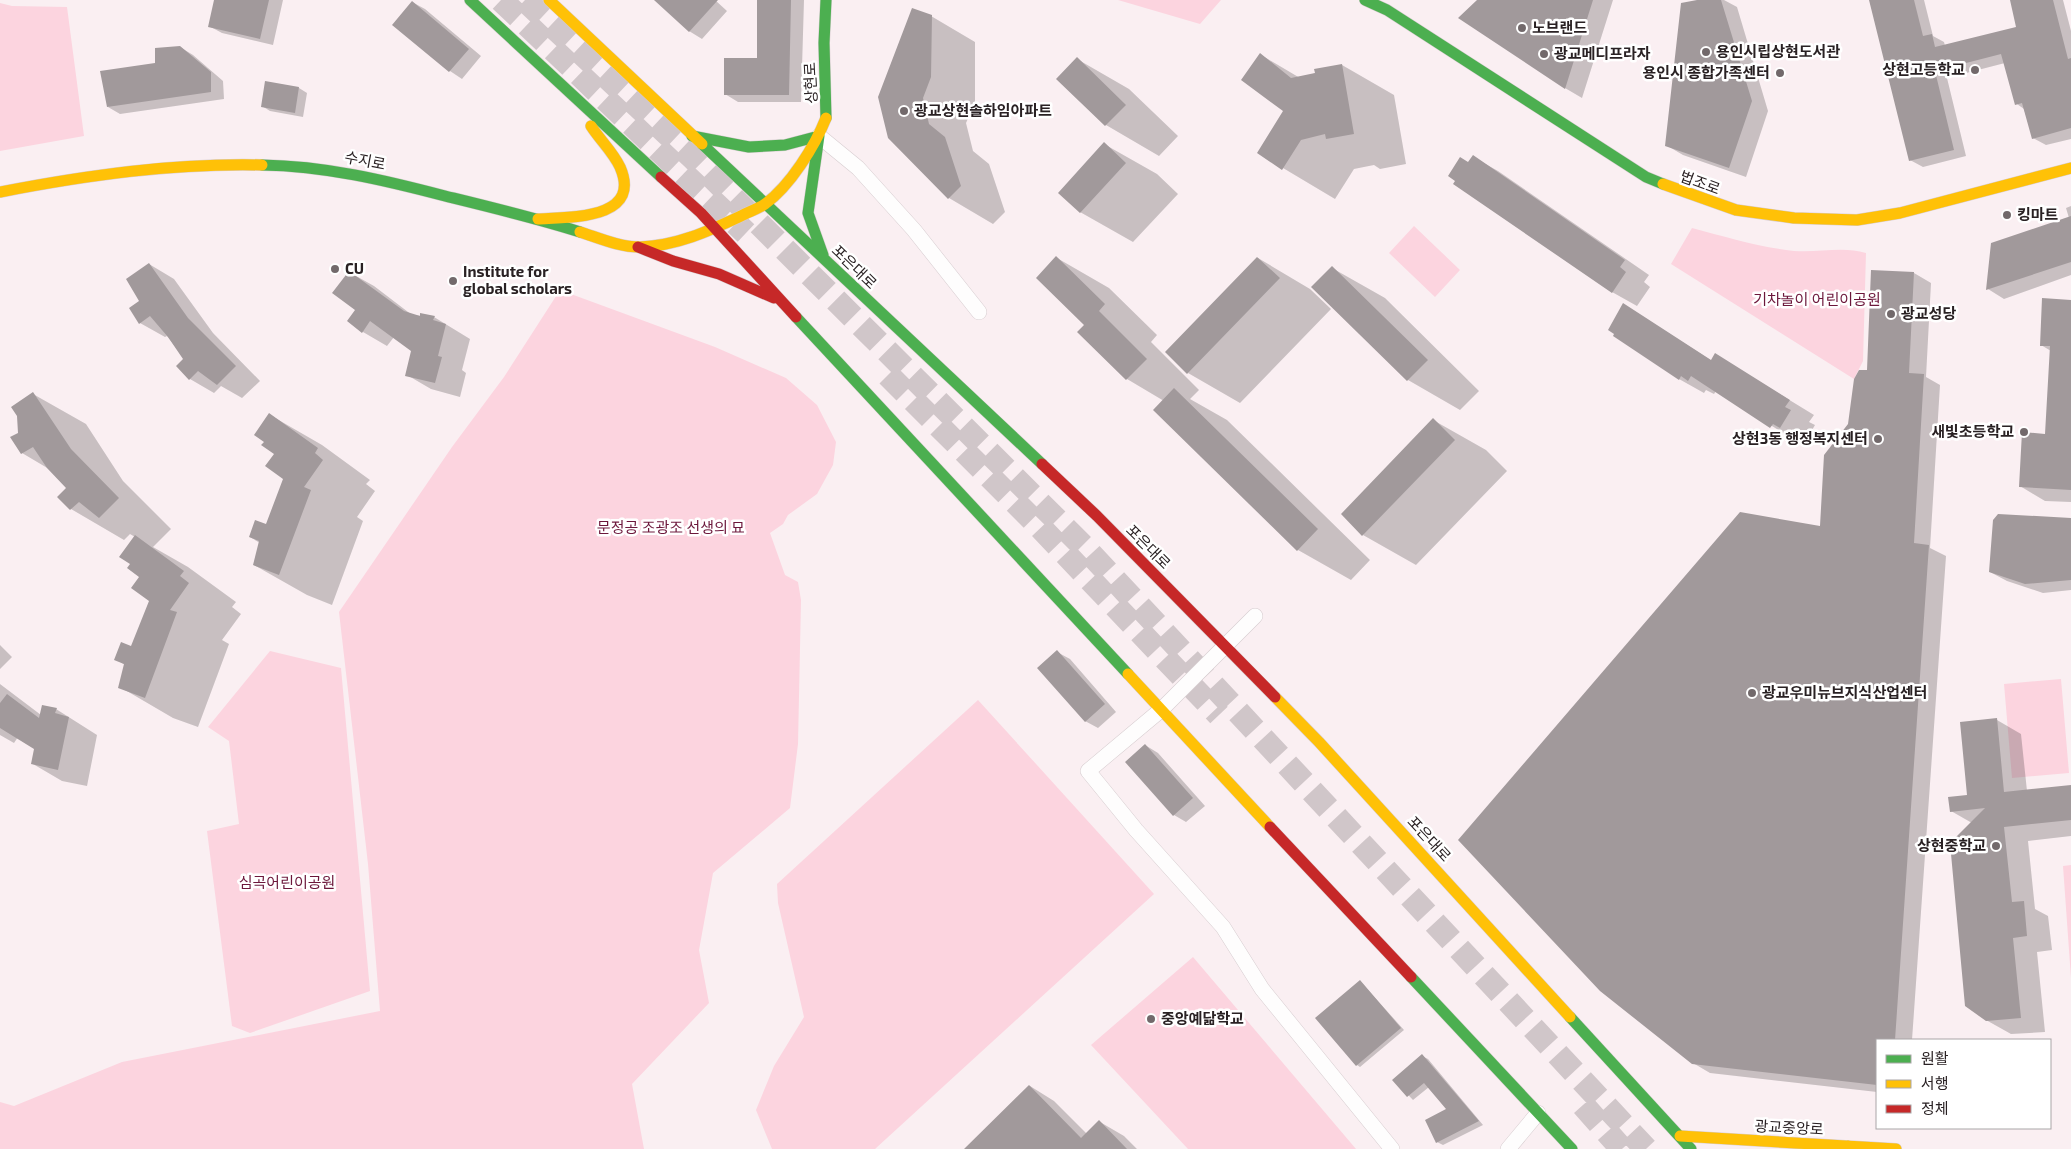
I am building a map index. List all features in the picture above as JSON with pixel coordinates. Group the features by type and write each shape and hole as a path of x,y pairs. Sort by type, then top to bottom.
{"main road":[{"path":"470,0 715,228 885,415 1572,1149"},
{"name":"포은대로","path":"549,0 1097,516 1319,742 1677,1139 1691,1149"},
{"name":"상현로","path":"765,204 800,167 819,136 828,114 824,43 826,0"},
{"name":"법조로","path":"1365,0 1387,10 1646,177 1697,199 1736,210 1794,218 1865,219 1900,212 2071,168"},
{"path":"538,219 609,212 621,200 624,187 621,171 574,96"},
{"path":"692,136 749,147 785,145 819,136 808,213 825,260"},
{"name":"수지로","path":"0,192 90,175 229,164 293,165 358,174 538,219 617,244 638,247 671,244 715,228 765,204"},
{"path":"638,247 673,262 719,274 782,301"},
{"name":"광교중앙로","path":"1677,1139 1896,1149"}],"street":[{"path":"819,136 858,168 914,230 979,312"},
{"path":"1255,616 1162,709 1088,771 1136,830 1223,928 1262,989 1392,1149"},
{"path":"1508,1149 1538,1113"}],"green space":[{"path":"1118,0 1221,0 1200,24"},
{"path":"0,3 12,6 67,7 84,136 0,151"},
{"path":"1414,226 1460,270 1435,297 1389,253"},
{"name":"기차놀이 어린이공원","path":"1692,228 1768,247 1794,251 1848,250 1866,253 1863,361 1854,379 1671,264"},
{"name":"문정공 조광조 선생의 묘","path":"560,290 715,347 786,378 817,405 836,442 833,465 817,494 788,515 783,524 770,533 785,575 798,582 801,600 798,744 790,808 713,873 699,950 709,1003 632,1084 644,1149 0,1149 0,1102 14,1106 122,1062 380,1011 368,864 339,612 452,447 504,377"},
{"name":"심곡어린이공원","path":"270,651 341,668 370,991 250,1033 232,1026 207,831 239,824 229,741 208,727"},
{"path":"2061,679 2069,773 2012,778 2004,684"},
{"path":"978,700 1154,894 875,1149 772,1149 756,1110 774,1066 804,1017 778,903 777,884"},
{"path":"2071,865 2071,978 2063,866"},
{"path":"1193,957 1356,1149 1188,1149 1091,1045"}],"building":[{"path":"214,0 269,0 260,39 208,27"},
{"path":"654,0 718,0 689,32"},
{"path":"757,0 791,0 789,95 724,95 724,58 757,58"},
{"name":"광교메디프라자","path":"1477,0 1593,0 1565,89 1458,18"},
{"name":"용인시립상현도서관","path":"1697,0 1721,0 1752,101 1729,168 1665,146 1681,3"},
{"path":"1869,0 1914,0 1923,36 1932,34 1935,47 2016,27 2010,0 2053,0 2068,59 2071,58 2071,128 2032,139 2022,103 2015,105 2001,54 1935,71 1954,150 1909,161"},
{"path":"412,1 469,49 449,72 392,25"},
{"name":"광교상현솔하임아파트","path":"912,8 932,15 931,77 923,98 929,124 945,137 961,186 948,199 888,138 878,97"},
{"path":"180,46 211,72 211,92 107,107 100,71 155,63 155,48"},
{"path":"1260,53 1291,78 1315,73 1314,69 1342,64 1354,134 1326,139 1325,134 1301,140 1282,170 1257,153 1283,111 1241,80"},
{"path":"1077,57 1126,105 1105,126 1056,79"},
{"path":"265,81 299,87 295,113 261,107"},
{"path":"1104,142 1126,163 1080,213 1058,193"},
{"path":"1473,155 1625,260 1620,267 1626,272 1612,293 1453,184 1455,181 1448,176 1460,157 1468,162"},
{"path":"2071,216 2071,262 1986,290 1991,243"},
{"path":"1056,256 1105,304 1099,311 1147,359 1126,380 1077,332 1084,325 1036,278"},
{"path":"1257,257 1280,278 1187,374 1165,352"},
{"path":"149,263 188,318 236,366 217,385 198,371 189,380 176,366 183,359 168,337 150,316 139,324 129,308 139,301 126,279"},
{"path":"1332,266 1428,360 1407,381 1311,287"},
{"name":"광교우미뉴브지식산업센터","path":"1871,270 1914,272 1909,373 1924,374 1914,543 1929,545 1895,1039 1876,1039 1876,1085 1692,1064 1600,991 1458,840 1740,512 1820,526 1824,455 1848,424 1854,379 1859,370 1867,370"},
{"path":"349,271 404,311 420,316 420,313 435,316 433,320 446,324 438,356 442,357 435,383 405,376 411,351 370,321 362,333 347,321 355,310 332,293"},
{"path":"2042,298 2071,300 2071,490 2019,487 2022,432 2045,434 2050,346 2040,346"},
{"path":"1623,303 1711,360 1715,353 1790,400 1785,407 1791,410 1780,428 1773,424 1770,428 1691,376 1688,381 1681,376 1679,380 1613,336 1614,334 1608,330"},
{"path":"1174,388 1318,529 1297,551 1153,410"},
{"path":"33,392 71,449 119,498 99,518 79,502 70,510 57,497 66,488 47,468 33,447 21,454 10,437 18,433 17,416 11,407"},
{"path":"269,413 318,448 315,453 323,460 304,487 311,490 279,575 253,565 259,541 249,537 255,520 266,524 283,479 265,466 274,454 261,445 264,442 254,435"},
{"path":"1433,418 1455,440 1362,536 1341,514"},
{"path":"1998,514 2071,518 2071,580 2025,584 1989,572 1993,520"},
{"path":"135,535 184,571 180,576 189,583 170,610 177,612 145,698 118,688 124,664 114,660 121,642 131,646 149,601 131,588 139,577 127,568 130,564 119,557"},
{"path":"1057,650 1105,704 1085,722 1037,668"},
{"path":"7,694 39,718 42,705 57,708 55,713 69,717 58,770 31,764 34,749 0,728 0,703"},
{"path":"1997,718 2004,792 2071,785 2071,820 2004,827 2012,902 2024,901 2027,936 2013,938 2021,1018 1986,1021 1965,1006 1950,843 1985,808 1950,812 1948,797 1967,795 1960,722"},
{"path":"1145,744 1193,798 1173,816 1125,762"},
{"path":"1360,980 1401,1028 1356,1066 1315,1018"},
{"path":"1422,1054 1479,1121 1436,1143 1425,1120 1446,1109 1424,1083 1407,1097 1392,1080"},
{"path":"1029,1085 1081,1138 1099,1120 1127,1149 964,1149"}],"tunnel":[{"path":"501,0 746,233"},
{"path":"525,0 692,157 1086,549 1646,1149"},
{"path":"888,375 1040,527 1219,715"},
{"path":"1583,1105 1622,1149"}],"traffic: fast":[{"path":"470,0 661,177"},
{"path":"826,0 824,43 826,118"},
{"path":"1365,0 1387,10 1646,177 1663,184"},
{"path":"692,136 749,147 785,145 819,136 808,213 823,255"},
{"path":"702,144 1042,464"},
{"path":"262,165 309,168 377,179 580,232"},
{"path":"796,317 1128,674"},
{"path":"1411,977 1572,1149"},
{"path":"1570,1017 1691,1149"}],"traffic: slow":[{"path":"549,0 702,144"},
{"path":"580,232 617,244 640,247 679,241 729,222 762,206 784,187 801,165 826,118"},
{"path":"538,219 584,216 612,206 621,197 624,184 620,167 591,126"},
{"path":"0,192 131,171 196,166 262,165"},
{"path":"1663,184 1736,210 1794,218 1857,220 1900,213 2071,168"},
{"path":"1128,674 1270,827"},
{"path":"1275,697 1319,742 1570,1017"},
{"path":"1680,1136 1896,1149"},
{"path":"1842,1149 1848,1146"}],"traffic: jam":[{"path":"661,177 701,213 796,317"},
{"path":"638,247 673,261 719,274 774,298"},
{"path":"1042,464 1097,516 1275,697"},
{"path":"1270,827 1411,977"}],"place":[{"name":"노브랜드","path":"1522,28"},
{"name":"용인시립상현도서관","path":"1706,52"},
{"name":"광교메디프라자","path":"1544,54"},
{"name":"상현고등학교","path":"1975,70"},
{"name":"용인시 종합가족센터","path":"1780,73"},
{"name":"광교상현솔하임아파트","path":"904,111"},
{"name":"킹마트","path":"2007,215"},
{"name":"CU","path":"335,269"},
{"name":"Institute for global scholars","path":"453,281"},
{"name":"광교성당","path":"1891,314"},
{"name":"새빛초등학교","path":"2024,432"},
{"name":"상현3동 행정복지센터","path":"1878,439"},
{"name":"광교우미뉴브지식산업센터","path":"1752,693"},
{"name":"상현중학교","path":"1996,846"},
{"name":"중앙예닮학교","path":"1151,1019"}]}
